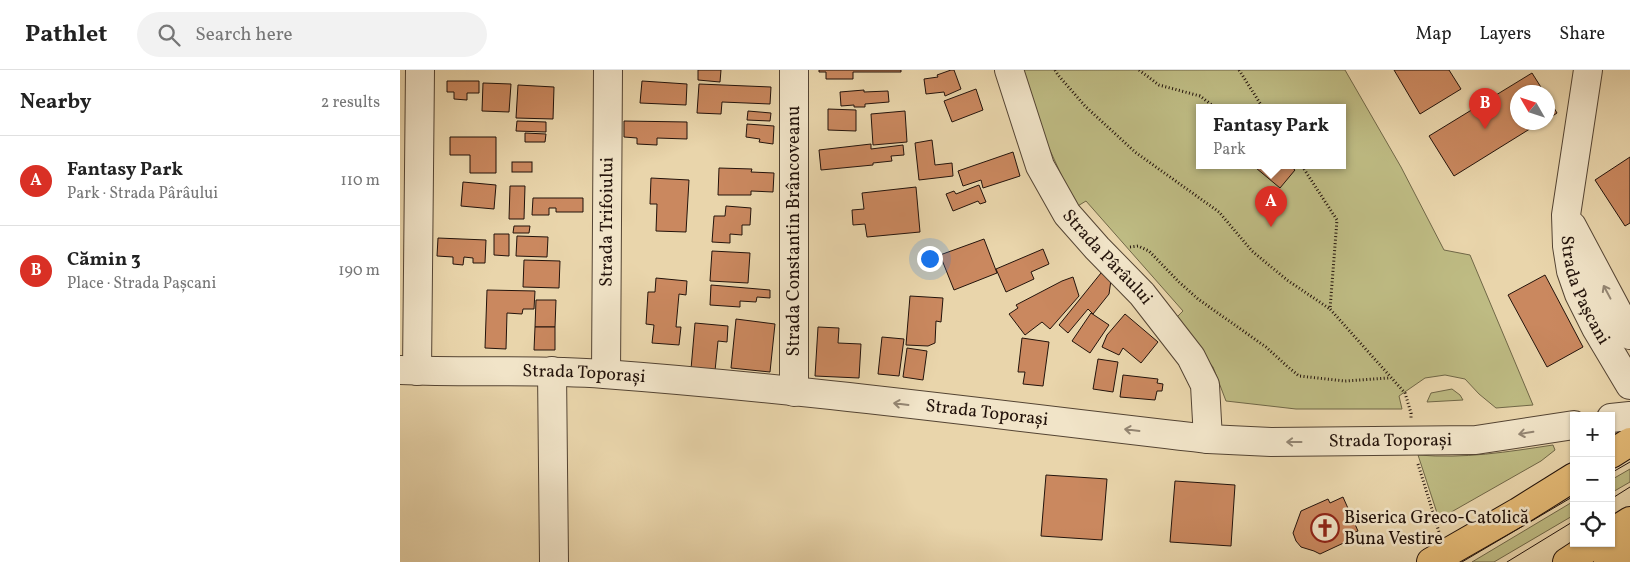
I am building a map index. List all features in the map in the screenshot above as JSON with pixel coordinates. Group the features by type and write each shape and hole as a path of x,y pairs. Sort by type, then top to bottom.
{"main road":[{"path":"1615,451 1630,442"},
{"path":"1438,558 1570,479"},
{"path":"1615,531 1630,521"},
{"path":"1567,562 1590,547"},
{"path":"1608,562 1630,550"}],"street":[{"path":"408,370 420,70"},
{"name":"Strada Trifoiului","path":"606,374 608,70"},
{"name":"Strada Constantin Brâncoveanu","path":"794,70 794,392"},
{"name":"Strada Pârâului","path":"1009,70 1040,166 1067,214 1142,294 1191,356 1205,385 1208,439"},
{"name":"Strada Pașcani","path":"1588,70 1566,216 1571,271 1596,328 1630,385"},
{"name":"Strada Pașcani","path":"1566,216 1630,335"},
{"name":"Strada Toporași","path":"408,370 552,371 606,374 794,392 1208,439 1271,442 1476,440 1570,426"},
{"path":"552,371 554,562"},
{"path":"1615,418 1630,416"}],"path":[{"path":"1055,70 1084,106 1135,152 1220,212 1252,252 1287,280 1330,309 1404,393 1411,413 1411,442 1438,558"},
{"path":"1139,70 1159,86 1200,96 1211,104"},
{"path":"1239,70 1260,104"},
{"path":"1304,169 1337,220 1330,309"},
{"path":"1107,258 1127,248 1138,246 1149,251 1198,299 1259,342 1299,376 1345,381 1390,378"}],"shaded area":[{"path":"1023,70 1345,70 1401,167 1444,250 1470,255 1533,405 1496,408 1465,379 1445,375 1425,378 1399,396 1402,409 1296,409 1226,401 1213,367 1174,320 1183,311 1086,201 1076,207 1043,135"},
{"path":"1452,389 1463,400 1427,402 1431,393"},
{"path":"1553,445 1555,450 1541,461 1439,519 1418,455 1469,455"},
{"path":"1630,469 1630,482 1615,491 1615,478"},
{"path":"1570,503 1570,517 1494,562 1472,562"}],"building":[{"path":"698,70 721,70 720,82 698,80"},
{"path":"819,70 901,70 901,72 853,72 853,79 826,79 826,72 819,72"},
{"path":"954,70 961,89 945,96 944,92 926,94 924,79 938,77 937,75"},
{"path":"1394,70 1449,70 1461,89 1420,114"},
{"path":"1532,73 1540,85 1512,85"},
{"path":"447,81 479,81 479,93 467,93 467,100 454,99 454,92 447,92"},
{"path":"642,81 687,84 686,105 640,103"},
{"path":"483,83 511,84 509,112 482,111"},
{"path":"699,84 771,87 770,104 722,102 721,114 697,113"},
{"path":"518,85 554,87 553,119 516,118"},
{"path":"1510,86 1510,130 1528,130 1454,176 1429,136"},
{"path":"976,89 983,110 952,122 944,101"},
{"path":"864,90 864,92 888,91 889,102 865,104 865,107 854,107 854,105 841,106 840,92"},
{"path":"828,109 856,110 856,131 828,130"},
{"path":"748,111 771,113 770,121 747,120"},
{"path":"905,111 907,142 873,145 871,114"},
{"path":"517,121 546,122 546,132 516,131"},
{"path":"624,121 687,122 687,139 657,138 657,145 637,144 637,138 624,137"},
{"path":"747,124 774,126 773,144 759,142 760,139 746,137"},
{"path":"525,133 546,134 545,142 525,142"},
{"path":"450,137 496,137 496,173 470,173 470,155 450,155"},
{"path":"932,140 935,165 952,163 953,176 919,180 915,143"},
{"path":"871,144 871,149 903,145 904,155 891,156 892,161 873,163 873,165 821,170 819,150"},
{"path":"1013,152 1020,176 983,188 981,180 963,186 958,171"},
{"path":"1630,157 1630,223 1625,226 1595,180"},
{"path":"512,162 532,162 532,172 512,172"},
{"path":"719,168 752,169 751,172 774,173 773,192 751,191 751,195 718,195"},
{"path":"1257,169 1295,170 1280,188"},
{"path":"651,178 689,180 686,232 656,231 657,204 650,204"},
{"path":"463,182 496,185 494,209 461,206"},
{"path":"979,185 986,202 980,204 978,201 953,211 946,194 954,191 956,194"},
{"path":"510,186 525,186 524,219 509,219"},
{"path":"916,187 920,232 867,237 865,224 853,225 852,210 864,209 862,193"},
{"path":"533,198 583,198 583,212 556,212 556,208 549,208 549,215 532,215"},
{"path":"726,206 751,208 750,225 742,225 742,235 730,234 730,243 712,242 714,216 725,216"},
{"path":"514,226 530,226 529,233 513,233"},
{"path":"494,234 509,234 509,256 494,255"},
{"path":"517,236 548,237 547,257 516,256"},
{"path":"438,238 486,240 485,263 473,263 473,258 464,257 463,265 453,264 453,257 437,256"},
{"path":"984,239 997,273 954,290 940,255"},
{"path":"1043,249 1049,264 1031,272 1034,279 1006,292 996,269"},
{"path":"712,251 750,253 748,283 710,281"},
{"path":"524,260 560,261 559,288 523,287"},
{"path":"1101,273 1111,280 1109,294 1093,314 1088,309 1068,333 1059,325"},
{"path":"1545,275 1583,347 1547,367 1508,295"},
{"path":"1073,277 1079,296 1050,329 1042,322 1025,335 1009,314 1018,308 1016,305"},
{"path":"656,278 687,281 686,295 679,294 676,327 681,327 679,345 652,343 654,325 646,324 648,292 655,292"},
{"path":"711,285 770,290 770,298 757,297 756,302 740,301 740,307 710,305"},
{"path":"487,290 535,291 534,309 523,309 522,314 507,313 506,349 485,348"},
{"path":"910,296 943,298 941,322 936,321 935,343 928,346 906,345"},
{"path":"536,300 556,300 555,327 535,327"},
{"path":"1091,313 1109,325 1090,353 1072,341"},
{"path":"1125,314 1158,342 1141,363 1123,348 1119,355 1102,347 1107,335"},
{"path":"736,319 775,324 770,372 731,368"},
{"path":"695,323 728,326 727,342 718,341 715,371 691,369"},
{"path":"535,327 555,327 555,350 534,350"},
{"path":"818,327 839,328 838,343 861,344 859,378 815,376"},
{"path":"882,337 904,339 899,376 878,374"},
{"path":"1022,338 1049,342 1043,386 1023,384 1025,372 1018,372"},
{"path":"907,348 927,351 923,380 903,377"},
{"path":"1098,359 1118,362 1113,392 1093,389"},
{"path":"1123,375 1158,379 1157,383 1163,384 1162,391 1157,391 1155,400 1120,397"},
{"path":"1046,475 1107,479 1102,540 1041,536"},
{"path":"1175,481 1235,485 1231,546 1170,542"},
{"name":"Biserica Greco-Catolică Buna Vestire","path":"1343,497 1358,531 1348,535 1350,540 1320,554 1301,547 1293,533 1301,511 1328,499 1330,503"}],"tram line":[{"path":"1615,471 1630,462"},
{"path":"1615,496 1630,487"},
{"path":"1462,562 1570,498"},
{"path":"1507,562 1570,523"}],"place":[{"name":"Cămin 3","path":"1485,129"},
{"name":"Fantasy Park","path":"1271,227"},
{"name":"Biserica Greco-Catolică Buna Vestire","path":"1325,528"}]}
